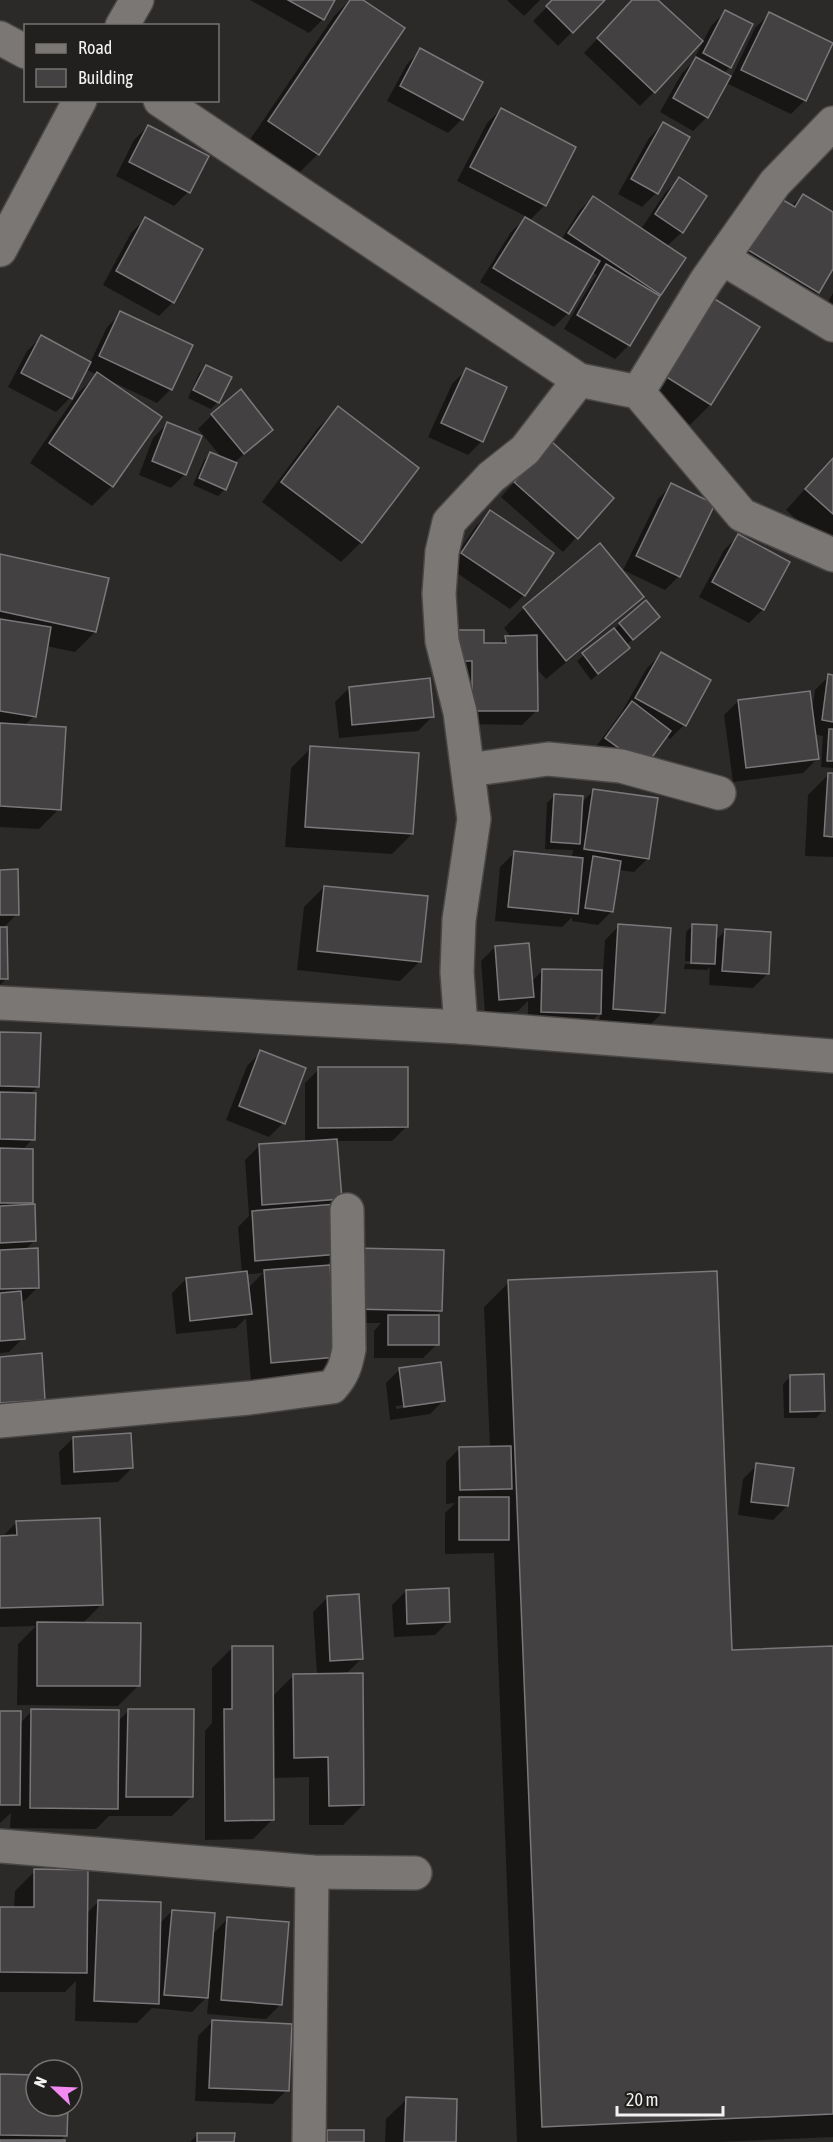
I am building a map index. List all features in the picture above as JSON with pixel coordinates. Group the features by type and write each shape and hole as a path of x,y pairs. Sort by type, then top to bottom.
{"street":[{"path":"123,24 137,0"},
{"path":"0,38 24,51"},
{"path":"0,250 79,102"},
{"path":"163,102 579,380 638,392 742,515 833,555"},
{"path":"638,392 706,281 776,183 833,123"},
{"path":"722,258 833,325"},
{"path":"461,1027 457,972 459,920 474,819 460,712 442,641 439,594 442,552 449,522 492,477 525,450 579,380"},
{"path":"468,770 548,759 621,766 719,793"},
{"path":"0,1003 461,1027 833,1056"},
{"path":"0,1421 191,1404 332,1387 345,1370 349,1349 347,1210"},
{"path":"0,1846 312,1872 415,1873"},
{"path":"309,2142 312,1872"}],"building":[{"path":"288,0 335,0 324,20"},
{"path":"350,0 363,0 405,28 319,155 268,121"},
{"path":"552,0 605,0 573,33 546,6"},
{"path":"632,0 658,0 703,41 655,93 597,38"},
{"path":"725,10 753,24 731,68 703,53"},
{"path":"769,12 833,43 806,101 741,70"},
{"path":"420,48 483,82 463,120 400,86"},
{"path":"696,57 731,76 708,118 673,98"},
{"path":"501,108 576,147 546,206 470,167"},
{"path":"663,122 690,137 658,194 631,179"},
{"path":"148,125 209,156 190,193 129,162"},
{"path":"679,177 707,196 683,233 655,214"},
{"path":"771,193 795,207 803,194 833,212 833,269 819,293 740,245"},
{"path":"593,196 686,258 661,295 568,233"},
{"path":"145,217 203,249 174,303 116,271"},
{"path":"525,217 600,261 569,314 493,268"},
{"path":"606,264 660,296 630,346 577,315"},
{"path":"705,293 760,327 711,405 657,371"},
{"path":"120,311 193,345 172,390 99,356"},
{"path":"41,335 91,362 72,399 21,373"},
{"path":"206,365 232,377 219,403 193,390"},
{"path":"466,368 507,387 483,442 441,423"},
{"path":"97,372 162,417 113,487 49,443"},
{"path":"241,389 273,430 244,454 211,414"},
{"path":"338,406 419,468 362,543 281,482"},
{"path":"167,422 202,436 186,475 152,461"},
{"path":"551,441 614,498 578,539 514,482"},
{"path":"210,452 237,463 226,490 199,478"},
{"path":"833,458 833,514 805,489"},
{"path":"671,483 715,504 680,577 636,556"},
{"path":"490,510 554,553 525,596 461,553"},
{"path":"738,534 790,562 764,610 712,582"},
{"path":"600,543 644,597 566,661 523,607"},
{"path":"0,554 109,578 96,632 0,611"},
{"path":"646,600 660,617 633,640 619,623"},
{"path":"0,619 51,627 36,717 0,711"},
{"path":"614,628 630,648 598,674 582,653"},
{"path":"457,630 484,630 484,643 506,643 505,636 537,635 538,711 472,711 472,661 457,661"},
{"path":"661,652 711,680 686,726 635,698"},
{"path":"828,674 833,675 833,722 822,720"},
{"path":"430,678 434,717 352,725 349,687"},
{"path":"810,691 819,759 746,768 738,700"},
{"path":"632,701 671,731 645,767 605,738"},
{"path":"0,723 66,727 61,810 0,806"},
{"path":"829,729 833,729 833,761 827,761"},
{"path":"310,746 419,753 413,834 305,827"},
{"path":"828,773 833,773 833,837 824,836"},
{"path":"593,789 658,798 649,859 584,849"},
{"path":"554,794 583,796 580,844 551,842"},
{"path":"514,851 583,858 578,914 508,907"},
{"path":"593,856 621,861 613,912 585,908"},
{"path":"18,869 19,915 0,915 0,870"},
{"path":"324,886 428,896 421,962 317,951"},
{"path":"618,924 671,928 665,1013 613,1009"},
{"path":"692,924 717,925 715,964 691,963"},
{"path":"0,927 7,927 8,979 0,979"},
{"path":"725,929 771,932 769,974 722,971"},
{"path":"529,943 534,997 499,1000 495,946"},
{"path":"542,969 602,970 601,1014 541,1012"},
{"path":"0,1032 41,1033 39,1087 0,1086"},
{"path":"260,1050 306,1068 285,1124 239,1106"},
{"path":"318,1067 408,1067 408,1127 318,1128"},
{"path":"0,1092 36,1093 35,1140 0,1139"},
{"path":"337,1139 342,1199 262,1205 259,1144"},
{"path":"0,1148 33,1149 33,1203 0,1203"},
{"path":"35,1204 36,1241 0,1243 0,1206"},
{"path":"336,1204 340,1254 255,1261 252,1211"},
{"path":"38,1248 39,1288 0,1289 0,1250"},
{"path":"354,1248 444,1250 442,1311 352,1309"},
{"path":"330,1265 337,1357 271,1363 264,1270"},
{"path":"247,1271 252,1314 190,1321 186,1278"},
{"path":"717,1271 732,1650 833,1646 833,2114 542,2127 508,1280"},
{"path":"21,1291 25,1339 0,1341 0,1293"},
{"path":"388,1315 439,1315 439,1345 388,1345"},
{"path":"42,1353 45,1400 0,1403 0,1357"},
{"path":"441,1362 445,1401 404,1407 399,1368"},
{"path":"824,1374 825,1411 790,1412 790,1375"},
{"path":"131,1433 133,1468 74,1472 73,1437"},
{"path":"511,1446 512,1489 460,1490 459,1447"},
{"path":"756,1463 794,1468 788,1506 751,1502"},
{"path":"459,1497 509,1497 509,1540 459,1540"},
{"path":"100,1518 103,1605 0,1608 0,1536 17,1535 16,1521"},
{"path":"449,1588 450,1622 407,1624 406,1590"},
{"path":"359,1594 363,1659 330,1661 327,1596"},
{"path":"37,1622 141,1623 140,1686 37,1686"},
{"path":"232,1646 273,1646 274,1820 225,1821 224,1709 232,1709"},
{"path":"363,1673 364,1805 329,1806 328,1757 294,1758 293,1674"},
{"path":"31,1709 119,1710 118,1809 30,1808"},
{"path":"128,1709 194,1709 193,1797 126,1797"},
{"path":"0,1711 21,1711 20,1805 0,1805"},
{"path":"34,1869 88,1870 87,1973 0,1972 0,1907 34,1907"},
{"path":"98,1900 161,1902 159,2004 94,2001"},
{"path":"172,1910 215,1913 208,1998 164,1995"},
{"path":"227,1917 289,1922 282,2005 221,2000"},
{"path":"212,2020 292,2024 289,2091 209,2088"},
{"path":"0,2074 24,2075 24,2118 68,2118 67,2136 0,2135"},
{"path":"406,2097 457,2099 456,2142 404,2142"},
{"path":"327,2130 364,2130 364,2142 327,2142"},
{"path":"197,2133 235,2133 234,2142 197,2142"},
{"path":"0,2140 65,2140 65,2142 0,2142"}]}
